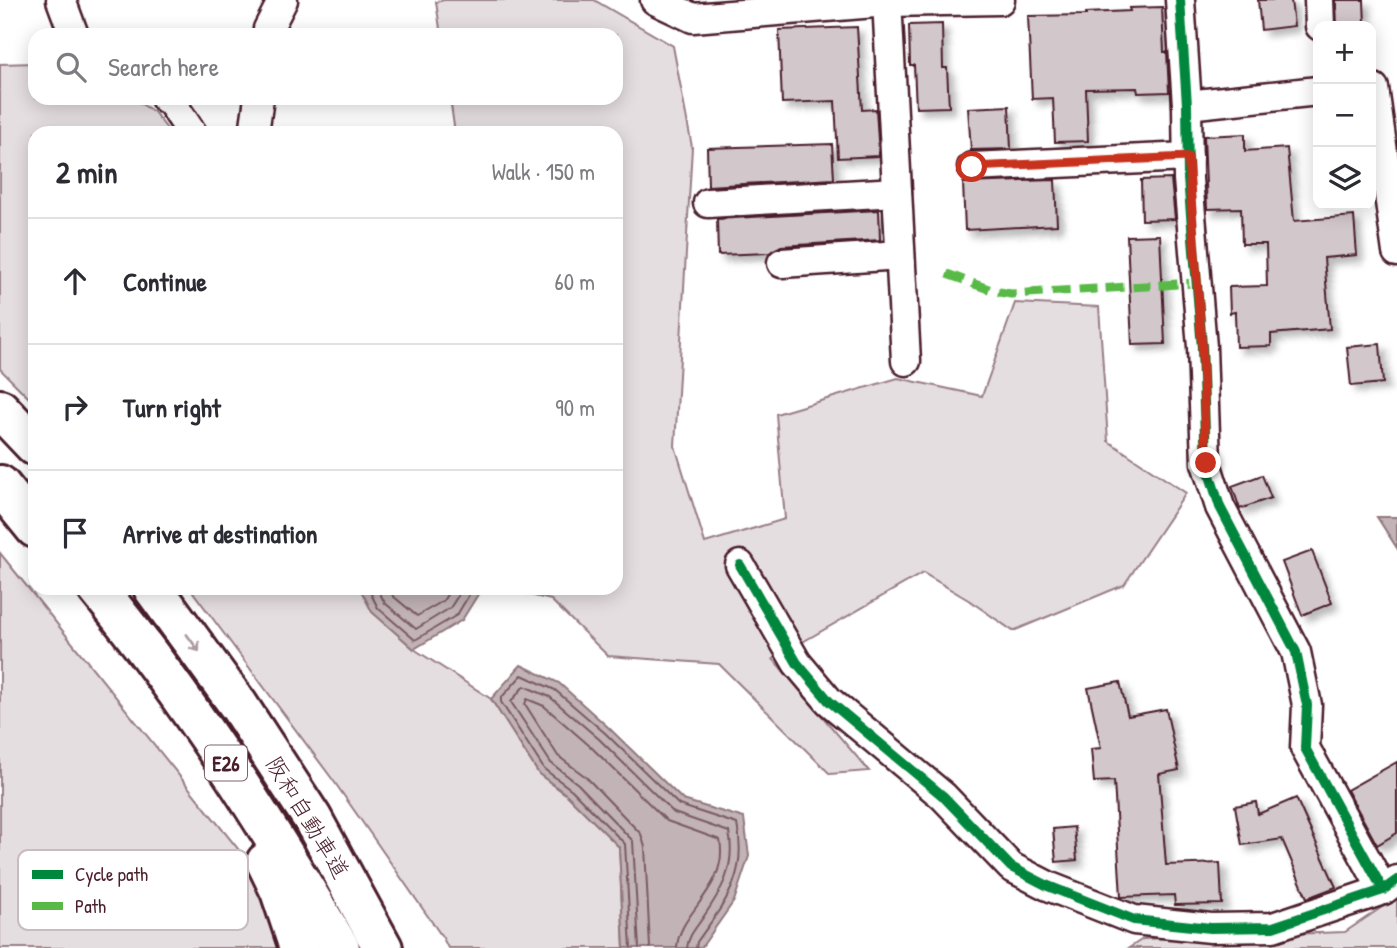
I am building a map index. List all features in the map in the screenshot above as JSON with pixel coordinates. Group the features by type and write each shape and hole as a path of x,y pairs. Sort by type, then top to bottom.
{"highway":[{"path":"0,409 28,439"},
{"path":"0,472 28,505"},
{"path":"0,485 28,519"},
{"path":"89,595 204,756 251,832 279,891 299,948"},
{"name":"阪和自動車道","path":"102,595 204,731 278,842 340,948"},
{"name":"阪和自動車道","path":"158,595 239,706 312,818 383,948"},
{"path":"312,818 404,948"}],"street":[{"path":"61,0 71,28"},
{"path":"269,28 284,0"},
{"path":"659,1 693,18 887,1 1000,0"},
{"path":"740,565 797,663 829,701 943,796 1012,867 1048,886 1134,920 1211,928 1273,927 1390,885 1305,748 1307,705 1296,652 1220,507 1206,463 1202,347 1180,0"},
{"path":"1319,0 1320,21"},
{"path":"887,1 906,362"},
{"path":"1381,88 1397,253"},
{"path":"1188,105 1313,92"},
{"path":"173,105 187,126"},
{"path":"255,126 258,105"},
{"path":"972,167 1188,157"},
{"path":"708,203 897,192"},
{"path":"782,263 900,255"}],"shaded area":[{"path":"594,0 673,46 692,147 675,446 705,543 785,519 776,414 898,378 982,396 1015,303 1099,307 1108,441 1186,493 1124,585 1013,631 923,573 773,659 869,771 830,774 719,664 608,656 551,600 530,595 623,595 623,126 454,126 451,105 623,105 623,28 440,28 436,2"},
{"path":"28,63 28,105 143,105 154,112 165,126 28,126 28,397 0,369 0,64"},
{"path":"0,553 28,588 28,595 34,595 239,850 18,850 18,930 248,930 248,861 277,948 0,948"},
{"path":"195,595 364,595 372,612 414,649 491,699 539,774 567,795 619,847 624,948 448,948 333,780"},
{"path":"1397,897 1397,948 1129,948 1143,939 1345,932"}],"water":[{"path":"1377,517 1397,517 1397,548"},
{"path":"364,595 478,595 462,620 414,649 372,612"},
{"path":"521,665 559,683 683,800 744,818 749,856 734,901 701,948 624,948 619,847 567,795 539,774 491,699"}],"building":[{"path":"1258,0 1291,0 1294,26 1261,30"},
{"path":"1336,0 1364,0 1365,21 1337,21"},
{"path":"1162,7 1169,92 1138,93 1137,88 1086,89 1088,141 1055,142 1053,98 1032,99 1028,16 1086,15 1130,11 1129,8"},
{"path":"942,24 943,68 947,68 949,107 916,108 914,65 910,65 909,25"},
{"path":"857,27 862,110 876,109 879,156 838,158 835,101 782,103 779,30"},
{"path":"1009,106 1011,149 971,150 968,108"},
{"path":"1245,134 1245,151 1287,148 1294,221 1354,216 1357,255 1324,258 1330,329 1271,334 1271,346 1236,347 1235,312 1230,313 1229,287 1267,286 1266,244 1242,244 1241,208 1207,209 1204,136"},
{"path":"832,144 834,179 708,186 707,148"},
{"path":"1171,179 1175,219 1142,220 1141,180"},
{"path":"1055,180 1057,225 965,230 963,183"},
{"path":"879,210 880,240 781,246 769,253 718,255 717,219"},
{"path":"1160,235 1165,344 1132,345 1127,236"},
{"path":"1380,344 1383,383 1351,386 1347,347"},
{"path":"1262,475 1271,498 1240,509 1232,486"},
{"path":"1312,551 1332,603 1302,615 1282,562"},
{"path":"1120,682 1128,716 1166,709 1179,770 1159,774 1166,865 1220,863 1222,904 1175,905 1174,895 1121,897 1114,781 1094,782 1091,749 1101,748 1088,688"},
{"path":"1397,762 1397,833 1377,845 1347,790"},
{"path":"1296,798 1336,887 1307,898 1282,839 1242,845 1235,806 1256,802 1258,814"},
{"path":"1074,827 1077,860 1056,862 1053,829"}],"marked path":[{"path":"947,274 994,291 1011,294 1196,283"}],"cycle path":[{"path":"1180,0 1187,105 1188,179 1202,347 1206,463 1220,507 1296,652 1307,705 1305,748 1383,890"},
{"path":"740,565 797,663 829,701 943,796 1011,867 1048,886 1134,920 1211,928 1273,927 1383,890 1397,880"}],"route":[{"path":"972,167 1188,157 1202,347 1206,463"}]}
